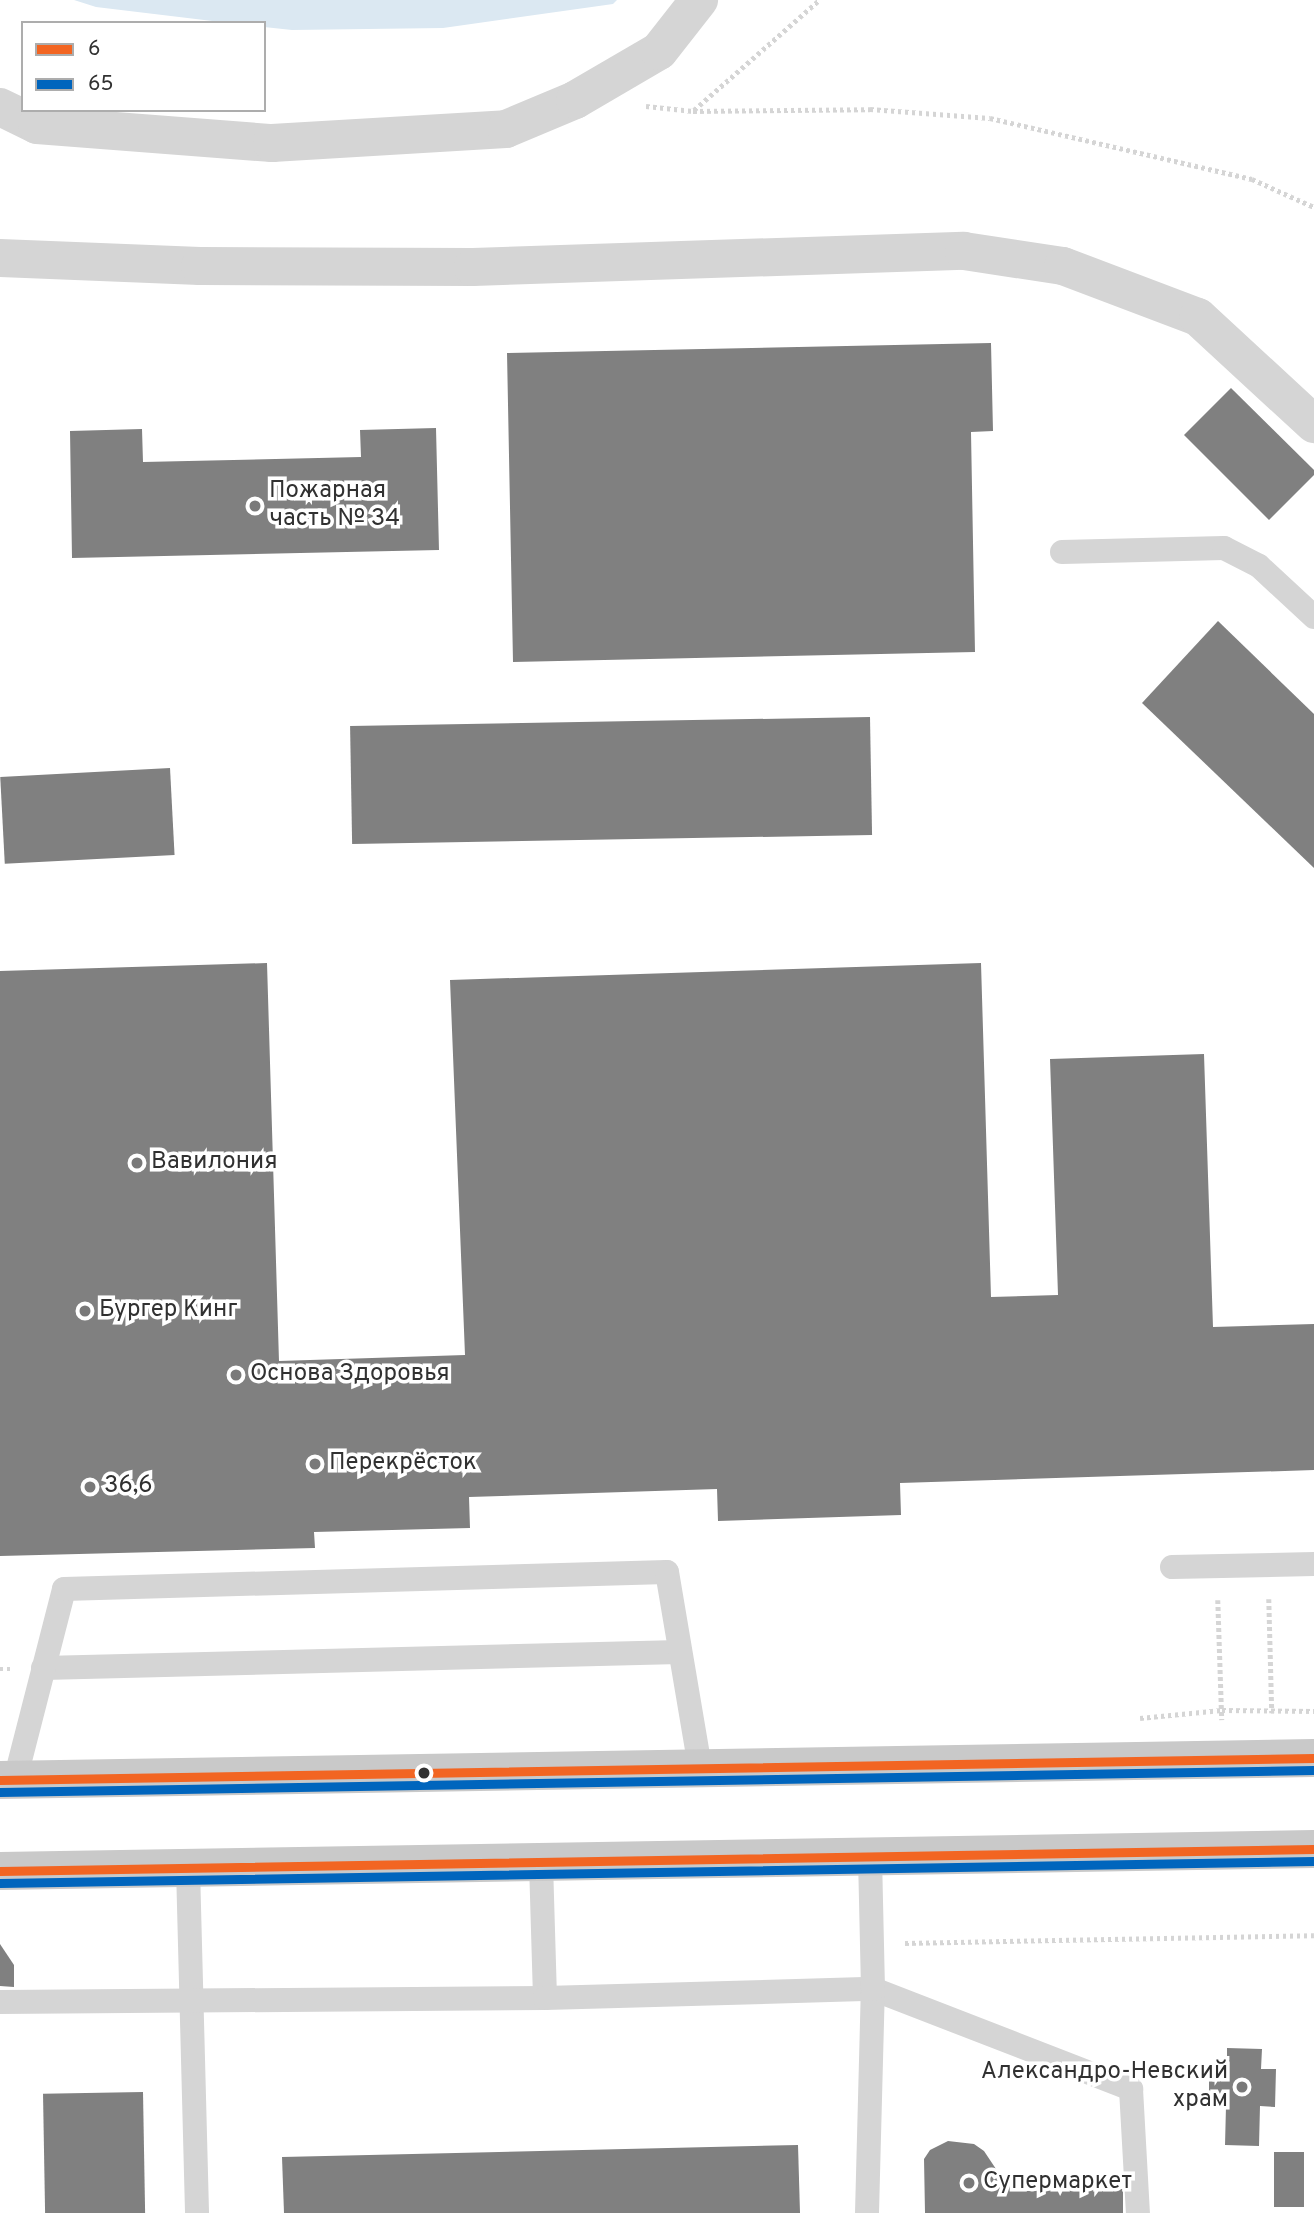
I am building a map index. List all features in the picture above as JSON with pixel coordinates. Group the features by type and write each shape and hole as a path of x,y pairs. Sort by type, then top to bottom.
{"main road":[{"path":"7,1780 1314,1758"},
{"path":"0,1871 1314,1849"}],"street":[{"path":"0,107 37,125 272,143 506,129 575,100 659,51 699,0"},
{"path":"0,258 200,266 473,267 964,251 1063,266 1198,317 1314,424"}],"lane":[{"path":"1062,552 1224,548 1259,566 1314,617"},
{"path":"1172,1567 1314,1564"},
{"path":"7,1780 43,1668 64,1589 667,1572 700,1768"},
{"path":"43,1668 680,1653"},
{"path":"867,2213 873,1989 870,1855"},
{"path":"541,1863 545,1998"},
{"path":"188,1868 197,2213"},
{"path":"0,2003 545,1998 873,1989 1131,2089 1138,2213"}],"path":[{"path":"693,111 819,0"},
{"path":"641,106 693,111 870,109 990,118 1252,179 1314,207"},
{"path":"1270,1614 1272,1712"},
{"path":"1219,1617 1222,1710"},
{"path":"873,1944 1314,1935"}],"shaded area":[{"path":"74,0 617,0 613,4 443,28 292,30 266,27 266,21 212,21 96,7"}],"building":[{"path":"991,343 993,431 971,432 975,652 513,662 507,353"},
{"path":"1231,388 1314,470 1314,475 1269,520 1184,435"},
{"name":"Пожарная часть № 34","path":"436,428 439,550 72,558 70,431 142,429 143,462 361,457 360,430"},
{"path":"1218,621 1314,714 1314,868 1142,703"},
{"path":"870,717 872,835 352,844 350,726"},
{"path":"170,768 175,855 5,864 0,777"},
{"path":"267,963 279,1361 465,1355 450,980 981,963 991,1297 1058,1295 1050,1059 1204,1054 1213,1327 1314,1324 1314,1470 900,1483 901,1515 718,1521 717,1489 469,1497 470,1528 314,1532 315,1548 0,1556 0,971"},
{"path":"0,1944 14,1965 14,1987 0,1986"},
{"name":"Александро-Невский храм","path":"1227,2048 1262,2049 1261,2069 1276,2069 1275,2107 1260,2106 1259,2146 1225,2145 1226,2106 1209,2105 1209,2068 1227,2068"},
{"path":"143,2092 145,2213 45,2213 43,2094"},
{"name":"Супермаркет","path":"948,2141 974,2144 984,2151 1000,2175 1026,2191 1123,2189 1123,2213 925,2213 924,2159 930,2150"},
{"path":"798,2145 800,2213 284,2213 282,2157"},
{"path":"1274,2152 1304,2152 1304,2207 1274,2207"}],"transit line":[{"name":"6","path":"0,1780 1314,1758"},
{"name":"65","path":"0,1792 1314,1770"},
{"name":"6","path":"0,1871 1314,1849"},
{"name":"65","path":"0,1883 1314,1861"}],"place":[{"name":"Пожарная часть № 34","path":"255,506"},
{"name":"Вавилония","path":"137,1163"},
{"name":"Бургер Кинг","path":"85,1311"},
{"name":"Основа Здоровья","path":"236,1375"},
{"name":"Перекрёсток","path":"315,1464"},
{"name":"36,6","path":"90,1487"},
{"name":"Александро-Невский храм","path":"1242,2087"},
{"name":"Супермаркет","path":"969,2183"}]}
